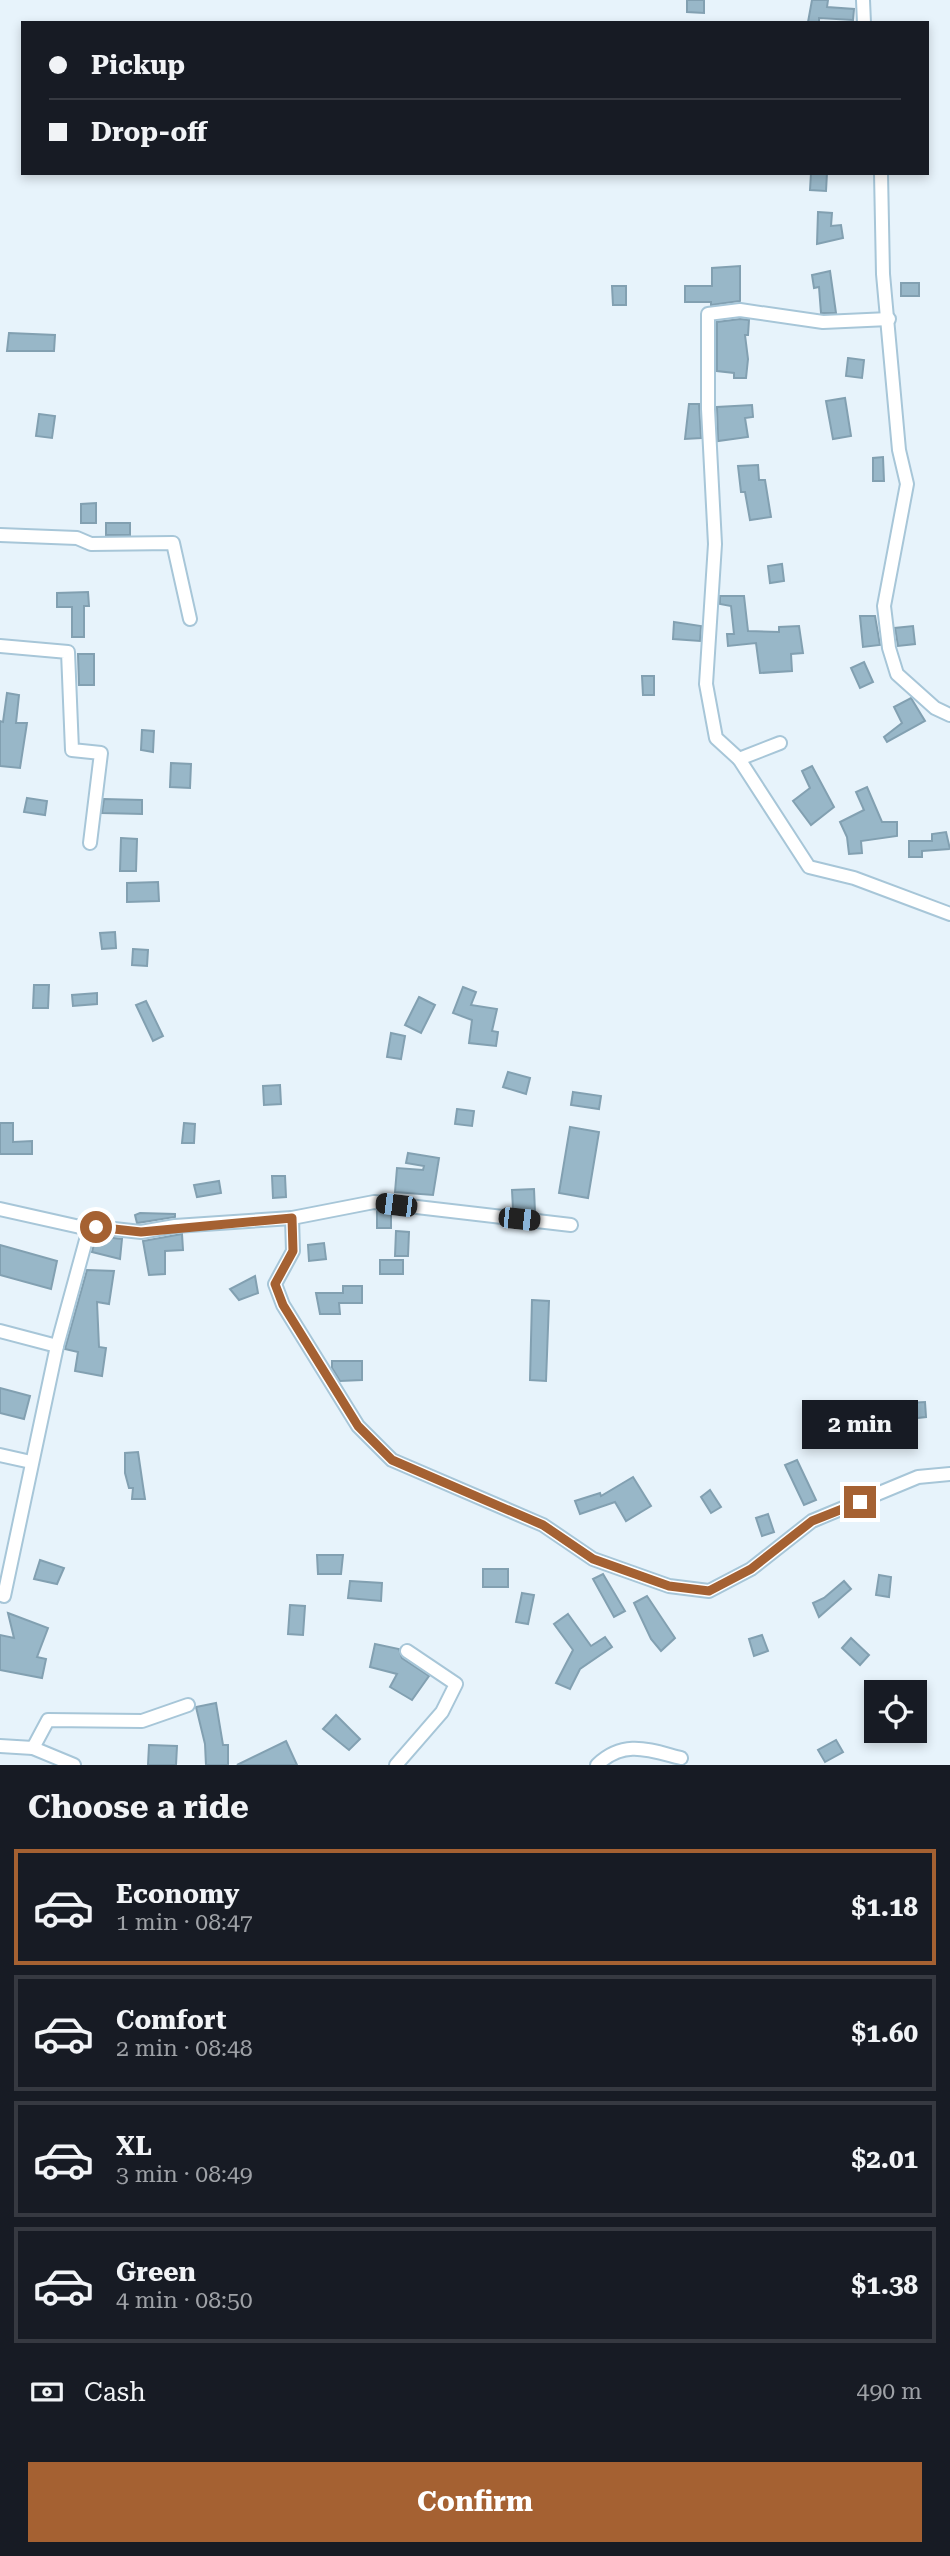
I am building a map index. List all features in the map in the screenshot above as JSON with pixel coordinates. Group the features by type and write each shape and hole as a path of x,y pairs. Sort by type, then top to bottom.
{"street":[{"path":"863,0 863,21"},
{"path":"881,175 883,274 900,450 907,484 884,606 889,648 897,674 935,708 950,715"},
{"path":"889,319 822,323 740,310 708,314 715,544 706,684 716,737 739,759 809,867 854,878 950,914"},
{"path":"0,535 77,538 91,544 173,543 190,619"},
{"path":"0,646 68,652 72,750 101,753 90,843"},
{"path":"739,759 780,743"},
{"path":"0,1209 89,1229 120,1228 141,1232 292,1218 374,1202 571,1225"},
{"path":"292,1218 293,1251 275,1284 283,1305 358,1426 392,1460 543,1525 593,1559 669,1586 709,1591 751,1569 812,1521 918,1478 950,1474"},
{"path":"1,1599 57,1346 89,1229"},
{"path":"0,1331 57,1346"},
{"path":"0,1455 31,1462"},
{"path":"396,1765 442,1712 456,1684 407,1651"},
{"path":"33,1748 47,1720 142,1721 188,1705"},
{"path":"0,1746 33,1748 74,1765"},
{"path":"597,1765 612,1751 642,1748 681,1758"}],"building":[{"path":"687,0 704,0 704,13 687,12"},
{"path":"812,0 828,0 827,7 854,9 853,20 819,18 819,21 808,21"},
{"path":"811,175 827,175 826,191 810,190"},
{"path":"818,212 832,213 831,226 841,225 843,238 817,244"},
{"path":"740,266 740,301 711,305 711,302 685,302 685,286 712,286 712,268"},
{"path":"830,271 836,313 821,313 819,287 814,288 812,275"},
{"path":"901,283 919,283 919,296 901,296"},
{"path":"612,286 626,286 626,305 613,305"},
{"path":"749,320 748,335 745,335 748,359 746,378 734,378 734,373 717,371 717,322"},
{"path":"9,333 55,335 54,351 7,351"},
{"path":"848,358 864,360 862,378 846,376"},
{"path":"845,398 851,436 833,439 826,401"},
{"path":"689,404 699,404 701,438 685,439"},
{"path":"752,405 753,417 745,418 748,437 718,441 717,407"},
{"path":"39,414 55,416 52,438 36,436"},
{"path":"883,457 884,481 873,481 873,458"},
{"path":"758,465 759,480 765,480 771,517 750,520 745,492 741,492 738,466"},
{"path":"96,503 96,523 81,523 81,504"},
{"path":"106,523 130,523 130,535 106,535"},
{"path":"782,564 784,581 770,583 768,566"},
{"path":"88,592 89,606 84,606 84,637 72,637 72,607 57,607 57,593"},
{"path":"720,596 744,596 748,631 779,632 779,627 799,626 803,653 791,654 792,671 760,673 756,643 728,646 727,634 734,634 731,606 720,604"},
{"path":"860,616 875,616 880,645 863,647"},
{"path":"674,622 701,626 700,641 673,639"},
{"path":"913,626 915,644 898,646 895,628"},
{"path":"78,654 94,654 94,685 79,685"},
{"path":"864,662 873,682 860,688 851,668"},
{"path":"642,676 654,676 654,695 643,695"},
{"path":"7,693 19,695 16,723 27,723 20,768 0,766 0,721 3,722"},
{"path":"911,698 925,721 887,742 884,737 902,723 894,707"},
{"path":"142,730 154,731 153,752 141,750"},
{"path":"171,763 191,764 190,788 170,787"},
{"path":"812,766 834,807 811,825 793,801 810,788 802,771"},
{"path":"867,787 882,822 897,822 897,836 861,841 862,853 849,854 847,837 840,822 864,810 856,792"},
{"path":"27,798 47,801 45,815 24,812"},
{"path":"104,799 142,800 142,814 102,813"},
{"path":"946,832 950,849 922,851 922,857 909,857 909,841 932,841 932,834"},
{"path":"121,838 137,839 136,871 120,871"},
{"path":"158,882 159,901 127,902 127,883"},
{"path":"115,932 116,948 102,949 100,933"},
{"path":"133,949 148,950 147,966 132,965"},
{"path":"34,985 49,985 48,1008 33,1008"},
{"path":"463,987 476,992 471,1005 497,1009 492,1031 498,1032 496,1046 469,1043 472,1020 453,1013"},
{"path":"97,993 97,1004 73,1006 72,995"},
{"path":"419,997 435,1005 421,1033 405,1025"},
{"path":"146,1001 163,1036 153,1041 136,1005"},
{"path":"391,1033 405,1036 401,1059 387,1057"},
{"path":"508,1072 530,1078 526,1094 503,1087"},
{"path":"280,1085 281,1104 264,1105 263,1086"},
{"path":"573,1092 601,1096 599,1109 571,1105"},
{"path":"457,1109 474,1111 472,1126 455,1124"},
{"path":"0,1123 13,1123 13,1142 32,1141 32,1154 0,1154"},
{"path":"184,1123 195,1124 194,1143 182,1143"},
{"path":"570,1127 599,1132 588,1198 559,1193"},
{"path":"408,1153 439,1158 433,1195 395,1192 397,1168 423,1170 424,1166 406,1163"},
{"path":"272,1176 285,1176 286,1197 273,1198"},
{"path":"219,1181 221,1193 197,1197 194,1185"},
{"path":"534,1189 535,1212 513,1209 512,1190"},
{"path":"377,1211 391,1213 391,1228 377,1228"},
{"path":"175,1214 175,1217 137,1223 135,1215"},
{"path":"396,1231 409,1232 408,1256 395,1256"},
{"path":"182,1234 183,1250 165,1251 165,1274 149,1275 143,1241"},
{"path":"96,1236 122,1239 120,1259 92,1252"},
{"path":"324,1243 326,1259 309,1261 308,1245"},
{"path":"0,1245 57,1261 51,1289 0,1275"},
{"path":"380,1260 403,1260 403,1274 380,1274"},
{"path":"87,1270 114,1271 109,1304 97,1302 99,1347 106,1348 102,1376 75,1371 78,1352 65,1349"},
{"path":"255,1276 258,1293 239,1300 230,1289"},
{"path":"343,1286 362,1286 362,1303 339,1303 340,1314 320,1314 316,1293 343,1293"},
{"path":"532,1300 549,1301 546,1381 530,1380"},
{"path":"332,1361 362,1361 362,1380 340,1381 332,1368"},
{"path":"0,1388 30,1396 24,1419 0,1413"},
{"path":"925,1402 926,1417 909,1419 908,1403"},
{"path":"138,1452 145,1499 132,1499 133,1488 129,1488 125,1473 125,1453"},
{"path":"797,1460 816,1500 804,1505 785,1465"},
{"path":"633,1477 651,1506 626,1521 615,1502 580,1514 575,1501 600,1493 601,1496"},
{"path":"710,1490 721,1507 711,1513 701,1497"},
{"path":"768,1514 774,1532 762,1536 756,1518"},
{"path":"317,1555 343,1555 341,1574 318,1574"},
{"path":"40,1560 64,1568 57,1584 34,1579"},
{"path":"483,1569 508,1569 508,1587 483,1587"},
{"path":"603,1574 625,1611 614,1617 593,1579"},
{"path":"879,1575 891,1577 889,1597 876,1595"},
{"path":"350,1581 382,1583 381,1601 348,1598"},
{"path":"844,1581 851,1589 819,1617 813,1603 824,1598"},
{"path":"522,1593 534,1595 528,1624 516,1622"},
{"path":"647,1596 675,1638 661,1651 651,1639 634,1603"},
{"path":"290,1605 305,1606 303,1635 288,1634"},
{"path":"8,1613 48,1628 37,1657 46,1659 42,1678 0,1670 0,1635 14,1638"},
{"path":"568,1614 591,1646 605,1637 612,1647 580,1669 570,1689 556,1683 573,1650 554,1624"},
{"path":"762,1635 768,1651 754,1656 749,1639"},
{"path":"851,1638 869,1655 860,1665 842,1648"},
{"path":"375,1644 399,1649 402,1658 429,1676 412,1700 390,1687 397,1674 370,1667"},
{"path":"216,1703 223,1745 228,1745 228,1765 206,1765 205,1744 196,1707"},
{"path":"336,1715 360,1739 349,1750 323,1729"},
{"path":"836,1740 843,1752 825,1762 818,1750"},
{"path":"286,1741 297,1765 237,1765"},
{"path":"149,1745 177,1746 176,1765 148,1765"}],"route":[{"path":"96,1227 141,1232 176,1226 292,1218 293,1251 275,1284 283,1305 358,1426 392,1460 543,1525 593,1559 669,1586 709,1591 751,1569 812,1521 860,1502"}]}
